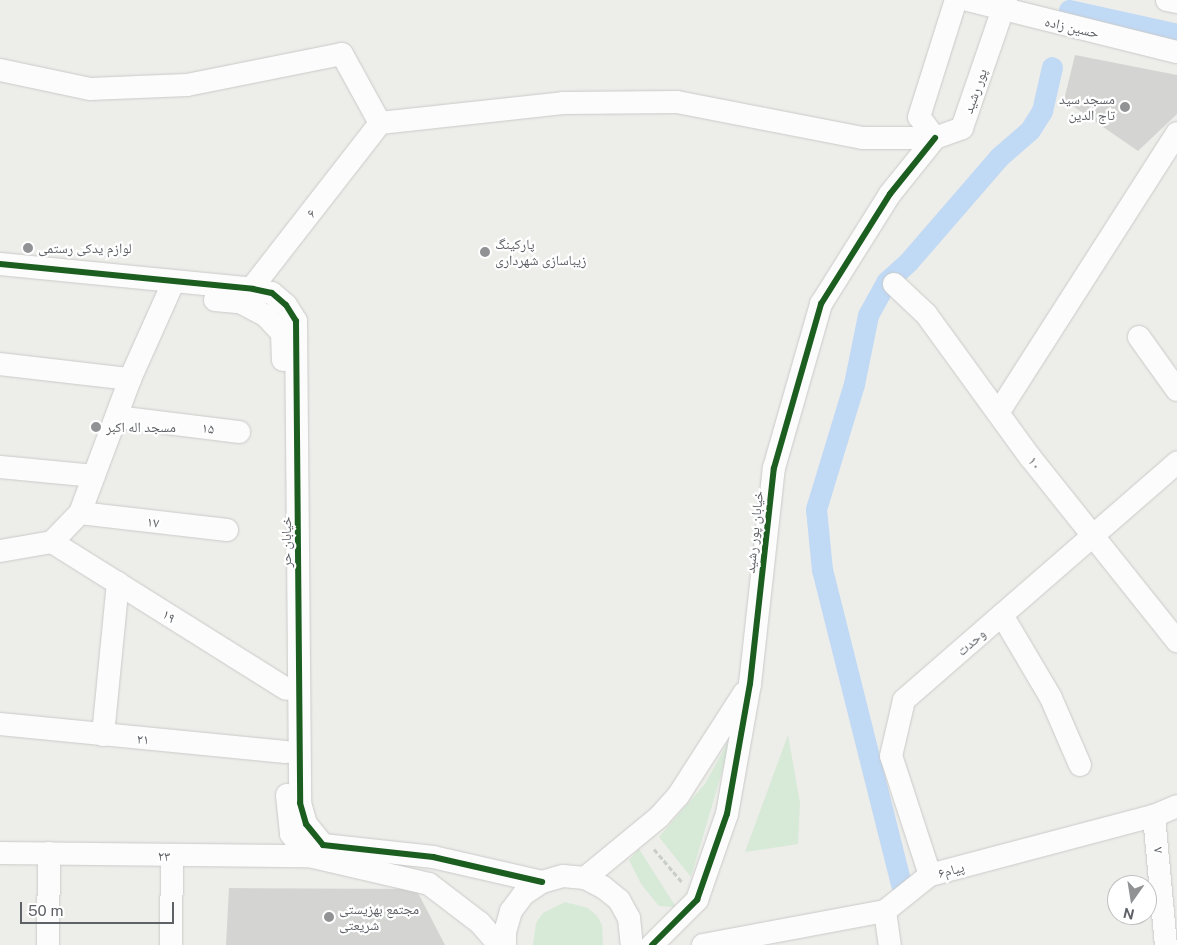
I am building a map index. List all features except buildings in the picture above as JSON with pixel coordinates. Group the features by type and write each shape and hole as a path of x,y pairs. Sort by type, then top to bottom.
{"street":[{"path":"935,138 919,117 956,0"},
{"name":"حسین زاده","path":"968,0 1005,5 1177,52"},
{"path":"1167,0 1177,2"},
{"name":"پور رشید","path":"935,138 962,128 1005,5"},
{"path":"0,70 90,89 177,85 342,54 380,123 563,103 677,102 863,138 935,138"},
{"name":"۶","path":"246,296 380,123"},
{"path":"998,413 1177,133"},
{"name":"خیابان پور رشید","path":"652,945 697,900 727,814 750,684 774,468 821,304 890,194 935,138"},
{"name":"خیابان حر","path":"0,264 169,290"},
{"name":"خیابان حر","path":"0,279 246,296 272,293 286,305 296,321 300,803 316,850"},
{"name":"۱۰","path":"894,284 926,314 1092,537 1177,641"},
{"path":"0,551 52,542 80,512 130,379 169,290"},
{"name":"خیابان حر","path":"246,296 282,333 287,804 292,834 316,850"},
{"path":"1139,337 1177,390"},
{"path":"0,364 130,379"},
{"name":"۱۵","path":"117,417 239,432"},
{"name":"وحدت","path":"930,875 891,756 904,700 1177,463"},
{"path":"0,467 94,476"},
{"name":"۱۷","path":"80,512 226,530"},
{"name":"۱۹","path":"52,542 286,689"},
{"path":"103,735 118,583"},
{"path":"1002,615 1051,698 1080,765"},
{"name":"خیابان پور رشید","path":"584,878 678,796 750,684"},
{"name":"۲۱","path":"0,724 286,752"},
{"name":"۶پیام","path":"703,945 886,911 930,875 1154,816 1177,806"},
{"name":"۸","path":"1154,816 1166,945"},
{"path":"316,850 434,857 542,882"},
{"path":"316,850 429,884 480,923 499,945"},
{"name":"۲۳","path":"0,853 172,856 316,850"},
{"path":"48,945 50,854"},
{"path":"171,945 172,856"},
{"path":"505,945 505,932 511,911 524,894 542,882 563,876 584,878 603,887 618,900 629,918 632,945"},
{"path":"886,911 890,945"}],"path":[{"path":"639,832 697,900"}],"green space":[{"path":"734,731 691,877 659,837 705,784"},
{"path":"788,735 800,803 798,844 745,852"},
{"path":"639,849 676,907 659,906 641,884 629,860"},
{"path":"565,902 588,908 597,916 602,925 603,945 533,945 536,923 543,913"}],"waterway":[{"path":"1069,10 1177,34"},
{"path":"901,884 822,570 816,509 854,384 868,315 886,282 909,261 999,157 1030,130 1042,111 1052,67"}],"cycle path":[{"path":"652,945 697,900 727,814 750,684 774,468 821,304 890,194 935,138"},
{"path":"0,264 253,289 272,293 286,305 296,321 300,803 306,824 323,845 433,857 542,882"}],"place":[{"name":"مسجد سید تاج الدین","path":"1125,107"},
{"name":"لوازم یدکی رستمی","path":"28,248"},
{"name":"پارکینگ زیباسازی شهرداری","path":"485,252"},
{"name":"مسجد اله اکبر","path":"96,427"},
{"name":"مجتمع بهزیستی شریعتی","path":"329,917"}]}
